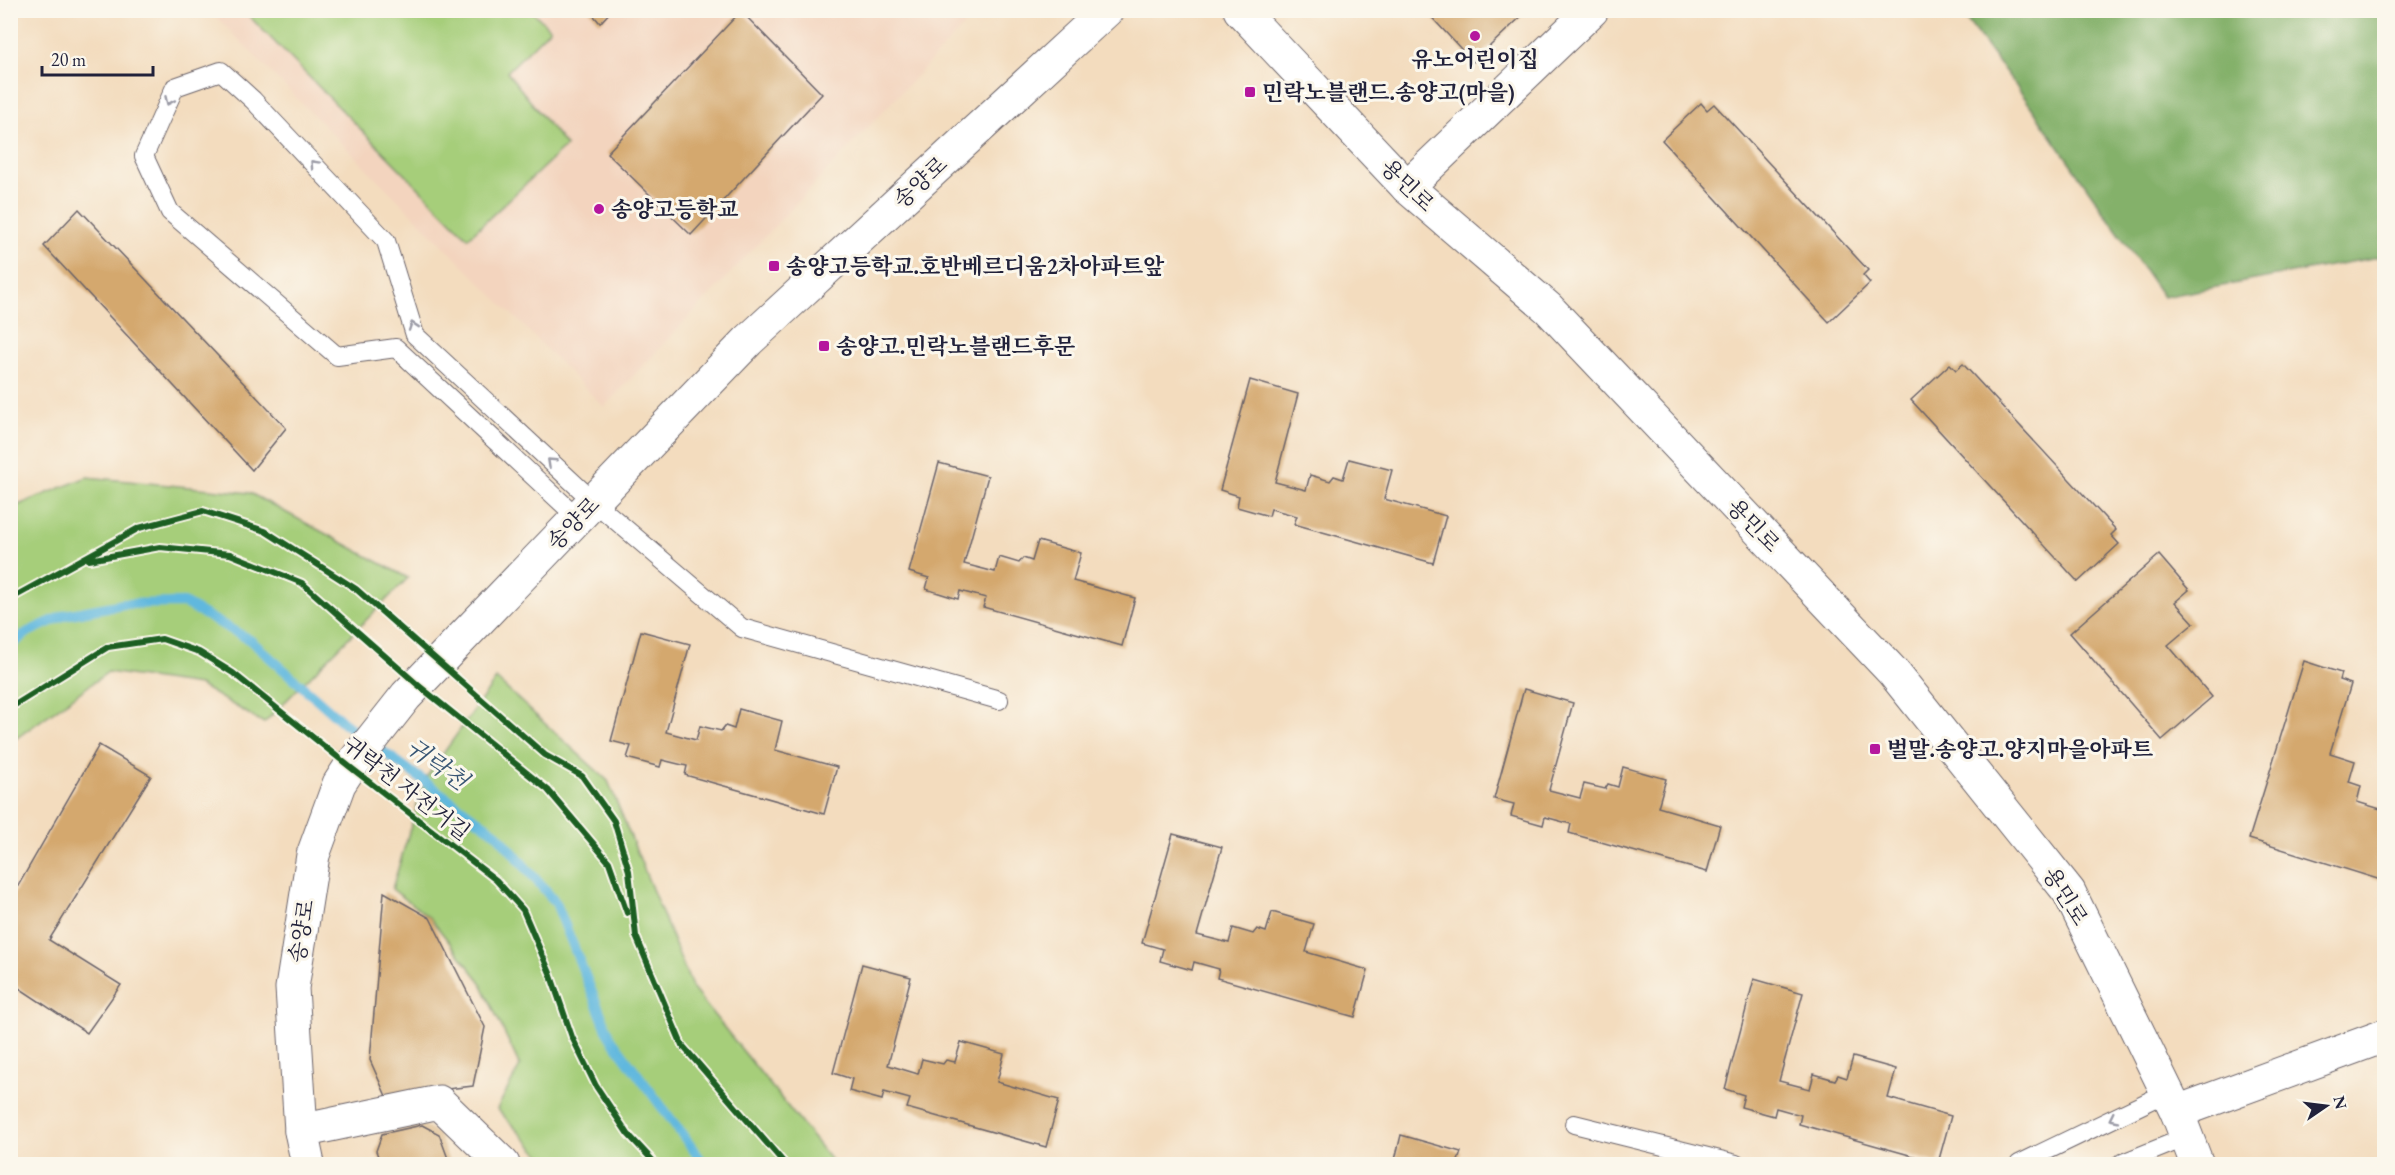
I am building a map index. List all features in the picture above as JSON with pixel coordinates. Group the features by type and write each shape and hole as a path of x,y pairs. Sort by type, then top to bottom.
{"street":[{"name":"송양로","path":"308,1164 301,1131 292,988 314,855 339,784 406,696 748,341 1107,10"},
{"name":"용민로","path":"1240,10 1407,187 1548,308 1893,672 2069,892 2182,1126"},
{"path":"1407,187 1592,10"},
{"path":"2182,1126 2385,1036"},
{"path":"301,1131 439,1102 503,1164"}],"lane":[{"path":"586,510 415,335 386,241 253,99 221,71 175,87 144,156 170,212 337,356 396,348 586,510 742,628 999,700"},
{"path":"1574,1124 1736,1164"},
{"path":"2019,1164 2182,1126"},
{"path":"2120,1164 2182,1126"}],"shaded area":[{"name":"송양고등학교","path":"210,11 978,11 604,407"}],"green space":[{"path":"244,11 532,11 550,29 507,72 566,146 468,238"},
{"path":"1960,11 2384,11 2384,256 2163,297 2025,98"},
{"path":"87,477 250,493 408,578 264,723 199,685 108,672 11,742 11,508"},
{"path":"496,679 608,781 693,989 834,1164 549,1164 497,1109 520,1066 480,981 430,918 392,889 425,779"}],"building":[{"path":"589,10 612,10 600,23"},
{"name":"유노어린이집","path":"1425,10 1528,10 1473,62"},
{"path":"741,11 822,94 691,235 607,153"},
{"path":"1701,103 1707,110 1714,104 1868,270 1863,275 1870,283 1829,322 1662,140"},
{"path":"79,209 286,428 252,470 44,246"},
{"path":"1950,364 1956,370 1963,364 2116,530 2111,535 2119,544 2078,582 1911,400"},
{"path":"1250,380 1298,394 1275,482 1306,490 1310,475 1330,481 1334,476 1343,479 1349,459 1392,470 1384,499 1446,516 1433,563 1294,524 1297,516 1271,509 1269,516 1237,507 1239,496 1220,490"},
{"path":"939,463 988,476 964,564 995,572 999,557 1019,563 1023,558 1032,561 1038,541 1081,553 1073,581 1135,598 1122,646 983,607 986,598 960,591 958,599 926,589 929,578 909,572"},
{"path":"2159,555 2189,590 2175,602 2194,623 2168,645 2212,697 2162,740 2070,633"},
{"path":"641,631 690,644 666,732 696,740 700,726 721,731 725,726 734,729 739,709 782,721 775,750 837,767 824,814 685,775 687,766 662,760 660,767 627,758 631,746 611,741"},
{"path":"2304,661 2341,673 2339,680 2351,684 2330,753 2355,761 2349,782 2361,786 2357,802 2384,810 2384,881 2249,839"},
{"path":"1524,689 1573,703 1549,790 1580,798 1584,784 1605,789 1608,784 1618,787 1623,767 1666,779 1658,807 1720,825 1707,872 1569,833 1571,824 1545,817 1543,825 1511,816 1514,804 1494,799"},
{"path":"99,745 151,776 49,940 121,985 87,1033 10,982 10,900"},
{"path":"1173,834 1222,847 1197,935 1229,943 1233,928 1253,934 1257,929 1266,932 1272,912 1314,924 1306,952 1368,970 1355,1017 1217,978 1219,969 1194,962 1192,970 1160,961 1163,949 1142,943"},
{"path":"384,892 430,918 485,1027 473,1086 386,1096 370,1060"},
{"path":"862,964 911,977 888,1065 918,1074 922,1059 943,1064 946,1060 955,1062 961,1042 1004,1054 997,1082 1059,1100 1046,1147 907,1108 910,1099 884,1092 882,1100 849,1091 852,1079 833,1073"},
{"path":"1754,979 1803,993 1779,1081 1810,1089 1814,1074 1835,1080 1838,1075 1847,1078 1853,1057 1896,1069 1888,1098 1951,1116 1938,1163 1799,1124 1801,1115 1776,1108 1774,1116 1741,1107 1744,1095 1725,1089"},
{"path":"422,1125 439,1134 450,1164 381,1164 376,1151 382,1134"},
{"path":"1401,1135 1461,1152 1457,1164 1394,1164"}],"waterway":[{"name":"귀락천","path":"10,646 28,632 65,615 123,604 184,603 250,640 344,723 497,834 556,903 610,1037 704,1164"}],"cycle path":[{"path":"10,599 139,528 203,511 265,531 356,589 545,755 582,776 614,821 629,871 636,936 682,1045 785,1164"},
{"path":"89,560 160,547 230,554 302,583 418,685 548,790 609,862 627,913"},
{"name":"귀락천 자전거길","path":"10,708 108,647 162,639 199,652 233,673 496,880 523,910 550,973 572,1037 596,1086 628,1134 656,1164"}],"place":[{"name":"유노어린이집","path":"1475,36"},
{"name":"민락노블랜드.송양고(마을)","path":"1250,92"},
{"name":"송양고등학교","path":"599,209"},
{"name":"송양고등학교.호반베르디움2차아파트앞","path":"774,266"},
{"name":"송양고.민락노블랜드후문","path":"824,346"},
{"name":"벌말.송양고.양지마을아파트","path":"1875,749"}]}
